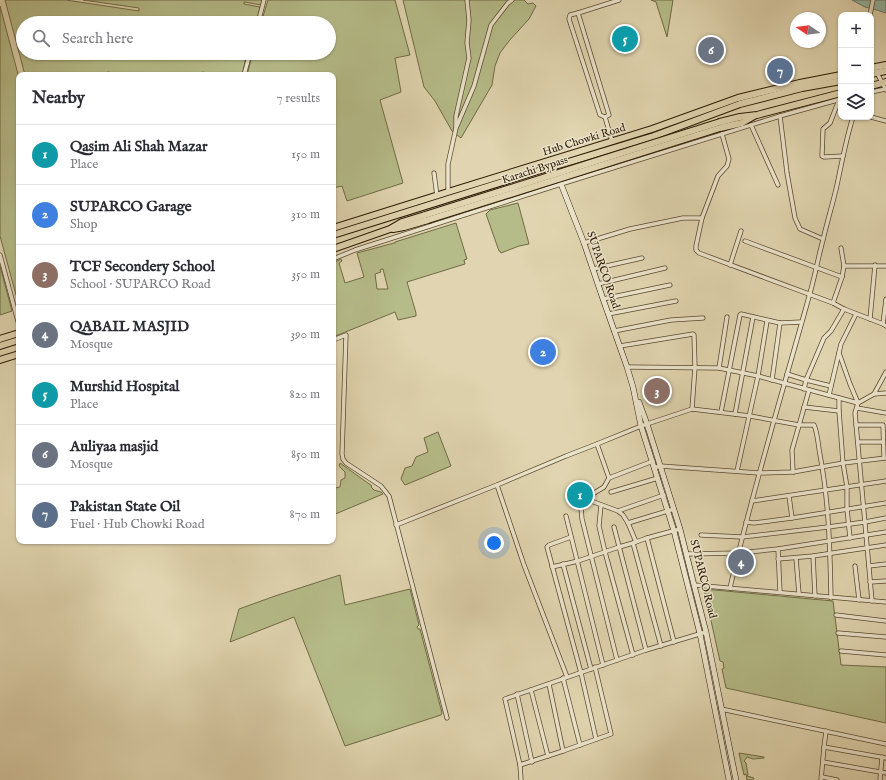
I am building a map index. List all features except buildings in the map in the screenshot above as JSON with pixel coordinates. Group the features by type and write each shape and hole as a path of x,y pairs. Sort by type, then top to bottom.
{"highway":[{"path":"874,67 886,65"},
{"path":"874,74 886,71"},
{"name":"Hub Chowki Road","path":"336,227 448,192 552,164 738,98 838,75"},
{"path":"336,235 552,164 572,161 654,136 740,104 802,88 838,82"},
{"path":"874,86 885,86"},
{"name":"Karachi Bypass","path":"336,248 390,229 404,227 427,217 721,128 742,123 757,115 838,94"},
{"path":"0,338 16,334"},
{"path":"0,346 16,341"},
{"path":"0,360 16,355"}],"street":[{"path":"260,16 264,0"},
{"path":"456,128 456,116 468,58 467,43 469,20 467,0"},
{"path":"448,192 448,164 456,128 474,86 491,25 512,0"},
{"path":"612,142 605,117 600,115 569,19 570,15 619,0"},
{"path":"871,12 873,0"},
{"path":"578,13 609,115 605,117"},
{"path":"245,72 248,60"},
{"path":"874,74 885,86 874,91"},
{"path":"336,258 362,248 561,184 721,128 751,125 838,100"},
{"path":"838,104 830,124 824,129 822,156 843,156"},
{"path":"780,116 787,173 795,218 800,229 823,239"},
{"path":"874,118 886,121"},
{"path":"730,588 759,473 809,295 852,120"},
{"path":"751,125 778,185"},
{"path":"721,128 729,159 728,163 718,176 702,218 696,250 699,253 730,265 834,303 844,309 884,325 886,302"},
{"name":"SUPARCO Road","path":"552,164 584,243 647,424 680,529 694,585 729,780"},
{"path":"434,173 437,196"},
{"path":"584,243 638,227 683,218 702,218"},
{"path":"730,265 741,230"},
{"path":"745,242 842,277"},
{"path":"834,303 844,266 841,248"},
{"path":"0,254 16,314"},
{"path":"593,269 642,258"},
{"path":"870,319 875,265"},
{"path":"844,266 886,266"},
{"path":"598,284 665,268"},
{"path":"603,299 670,285"},
{"path":"608,314 676,301"},
{"path":"804,389 806,380 824,338 831,331 844,309"},
{"path":"829,395 841,344 856,314"},
{"path":"721,412 740,315 780,323 801,322"},
{"path":"719,368 727,317"},
{"path":"735,414 753,317"},
{"path":"614,331 671,320 703,318"},
{"path":"737,471 758,376 767,321"},
{"path":"772,380 780,323"},
{"path":"620,346 692,334 694,336 695,367 692,409"},
{"path":"336,339 346,335 343,459 346,463 381,486 389,496 447,718"},
{"path":"839,354 858,403 856,425 872,601"},
{"path":"627,367 719,368 758,376 858,403 874,394 886,393"},
{"path":"874,394 886,372"},
{"path":"787,374 831,386"},
{"name":"SUPARCO Road","path":"633,387 641,426 674,531 703,633 736,780"},
{"path":"793,472 792,450 809,390"},
{"path":"839,398 850,538"},
{"path":"804,407 839,412"},
{"path":"857,408 886,413"},
{"path":"396,525 641,426 692,409 750,416 799,425 814,425 823,467 830,553 831,598"},
{"path":"654,468 660,466 759,473 793,472 843,463 885,458 883,425 856,425"},
{"path":"858,442 883,442"},
{"path":"597,444 609,478"},
{"path":"583,498 604,487 609,478 658,459"},
{"path":"611,492 664,476"},
{"path":"752,501 886,481"},
{"path":"497,485 565,678 580,745"},
{"path":"618,511 669,493"},
{"path":"789,496 792,518"},
{"path":"583,498 618,511 628,523 635,543 661,646"},
{"path":"583,498 581,508 582,519 617,660"},
{"path":"746,522 754,523 792,518 886,503"},
{"path":"601,505 599,526 632,655"},
{"path":"628,523 674,509"},
{"path":"566,516 603,665"},
{"path":"701,535 742,537 828,527 886,518"},
{"path":"614,527 646,650"},
{"path":"552,567 578,561 647,538 680,529"},
{"path":"687,554 738,553 778,549 886,532"},
{"path":"571,538 547,547 581,673 596,739"},
{"path":"647,538 674,642"},
{"path":"778,559 813,556 886,545"},
{"path":"778,549 780,592"},
{"path":"813,556 815,596"},
{"path":"796,558 799,594"},
{"path":"563,564 591,669"},
{"path":"869,566 886,564"},
{"path":"856,566 859,600"},
{"path":"870,582 886,580"},
{"path":"694,585 886,602"},
{"path":"836,615 886,621"},
{"path":"521,780 520,765 505,699 646,650 703,633"},
{"path":"838,633 886,637"},
{"path":"841,652 886,655"},
{"path":"520,765 610,735 611,732 595,667"},
{"path":"549,684 563,751"},
{"path":"531,690 548,756"},
{"path":"517,694 532,762"},
{"path":"721,709 886,744"},
{"path":"826,732 822,779 837,780"},
{"path":"824,746 884,757 880,780"},
{"path":"823,762 886,773"}],"shaded area":[{"path":"5,0 66,0 139,11 139,8 83,0 262,0 261,5 244,2 244,4 260,7 258,16 16,16 16,41"},
{"path":"268,0 395,0 410,55 395,58 401,92 380,100 403,183 347,201 342,186 336,187 336,72 248,72 251,60 336,60 336,16 263,16"},
{"path":"403,0 524,0 528,4 533,3 536,6 529,19 500,53 495,66 492,85 461,138 452,131 435,101 424,87"},
{"path":"651,0 673,0 667,37 656,2"},
{"path":"852,0 886,0 886,13 865,7"},
{"path":"0,6 17,72 16,72 16,295 0,236"},
{"path":"21,60 245,60 243,72 24,72"},
{"path":"518,203 529,244 501,253 486,214 490,210"},
{"path":"456,223 467,259 464,260 465,264 407,282 416,316 398,320 395,312 336,336 336,262 341,259 342,261 339,263 345,283 364,277 357,253 395,243","holes":["382,269 388,289 377,289 375,274 381,272 380,270"]},
{"path":"0,266 12,311 0,315"},
{"path":"438,432 451,466 405,485 401,479 405,468 412,466 416,457 428,452 424,438"},
{"path":"340,463 372,486 371,487 374,490 383,494 336,514 336,488 340,487 341,480 345,478 345,472 339,466"},
{"path":"340,575 345,605 410,589 419,625 417,627 420,629 442,713 441,715 345,746 294,617 230,642 239,609"},
{"path":"704,589 833,601 841,665 886,667 886,723 726,688 722,669 724,668 723,662 720,661"},
{"path":"739,753 764,757 753,759 747,757 744,761 746,763 747,776 754,778 753,780 747,780 746,774 744,775"}],"place":[{"name":"Murshid Hospital","path":"625,39"},
{"name":"Auliyaa masjid","path":"711,50"},
{"name":"Pakistan State Oil","path":"780,71"},
{"name":"SUPARCO Garage","path":"543,352"},
{"name":"TCF Secondery School","path":"657,391"},
{"name":"Qasim Ali Shah Mazar","path":"580,495"},
{"name":"QABAIL MASJID","path":"741,562"}]}
